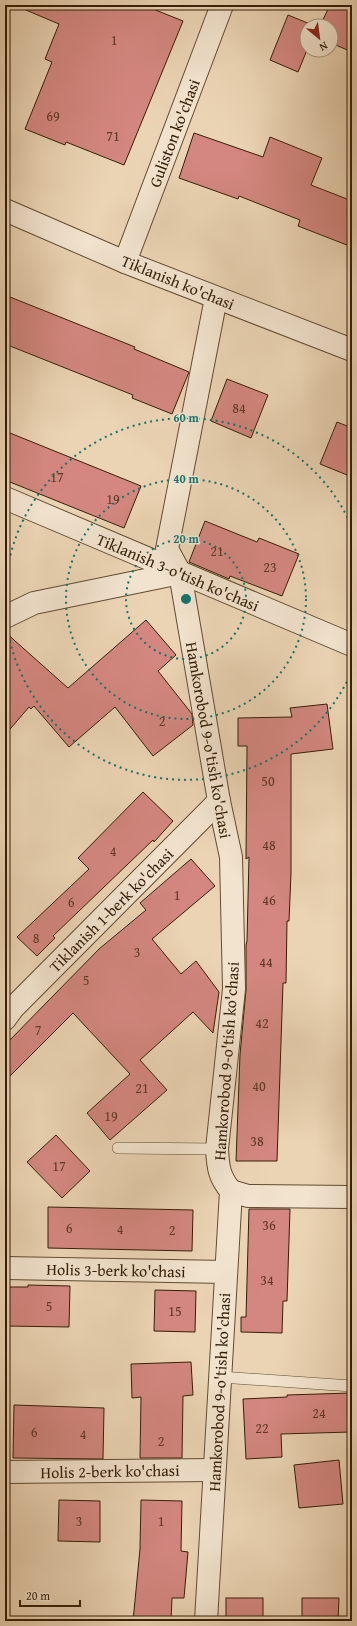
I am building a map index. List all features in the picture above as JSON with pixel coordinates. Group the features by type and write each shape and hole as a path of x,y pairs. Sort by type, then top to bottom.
{"street":[{"name":"Guliston ko'chasi","path":"126,262 222,5"},
{"name":"Tiklanish ko'chasi","path":"5,210 126,262 352,350"},
{"name":"Hamkorobod 9-o'tish ko'chasi","path":"206,1621 231,1191 222,1181 218,1165 217,1149 234,989 231,857 219,801 180,573 167,549 216,298"},
{"name":"Tiklanish 3-o'tish ko'chasi","path":"5,498 352,645"},
{"path":"5,617 34,603 180,573"},
{"name":"Tiklanish 1-berk ko'chasi","path":"5,1019 13,1008 219,801"},
{"path":"231,1191 248,1196 352,1197"},
{"name":"Holis 3-berk ko'chasi","path":"5,1268 226,1272"},
{"name":"Holis 2-berk ko'chasi","path":"5,1472 214,1470"}],"lane":[{"path":"118,1148 217,1149"},
{"path":"220,1377 352,1386"}],"building":[{"path":"14,5 143,5 183,21 124,165 66,142 65,145 25,129 52,62 45,59 59,24"},
{"path":"330,5 352,5 352,52 339,46 339,18 324,18"},
{"path":"288,15 299,19 299,58 304,58 298,72 270,60"},
{"path":"194,133 263,157 270,137 322,158 311,185 352,201 352,247 298,226 300,220 239,196 238,199 179,178"},
{"path":"5,295 135,347 134,349 189,372 172,414 132,398 133,395 5,344"},
{"path":"227,379 268,395 251,438 211,421"},
{"path":"337,422 352,428 352,477 320,464"},
{"path":"5,431 141,486 124,528 5,480"},
{"path":"205,521 257,542 259,538 299,554 282,596 230,576 229,579 189,562"},
{"path":"146,620 176,655 158,671 192,714 193,725 153,756 115,707 69,747 34,706 31,709 29,707 5,735 5,632 68,688"},
{"path":"327,704 333,749 291,754 291,873 289,921 287,921 286,983 283,983 277,1161 236,1161 240,1055 246,990 249,857 246,859 247,746 238,746 238,718 292,717 290,708"},
{"path":"143,792 173,821 154,842 153,840 53,936 55,938 37,956 17,937 89,869 78,858"},
{"path":"191,859 215,886 152,939 181,974 196,961 219,992 213,1033 193,1012 140,1060 167,1090 110,1140 87,1113 130,1074 73,1013 5,1081 5,1045 99,949 146,910 140,903"},
{"path":"56,1135 90,1171 62,1198 27,1162"},
{"path":"48,1207 193,1210 192,1251 48,1248"},
{"path":"249,1209 290,1209 287,1301 283,1301 282,1333 241,1332 241,1317 246,1317"},
{"path":"28,1285 70,1286 69,1327 5,1326 5,1287 28,1287"},
{"path":"155,1290 196,1291 195,1332 154,1331"},
{"path":"191,1362 193,1395 183,1396 182,1458 140,1458 141,1397 132,1398 131,1364"},
{"path":"350,1393 351,1432 281,1434 282,1457 246,1459 243,1399 287,1397 287,1395"},
{"path":"14,1405 104,1408 103,1459 13,1458"},
{"path":"339,1460 343,1504 299,1508 294,1465"},
{"path":"59,1500 100,1501 100,1542 58,1541"},
{"path":"141,1500 182,1501 181,1551 188,1552 184,1598 172,1598 171,1621 133,1621 140,1549"},
{"path":"226,1598 263,1598 263,1620 226,1620"},
{"path":"302,1598 339,1598 338,1621 302,1621"}]}
